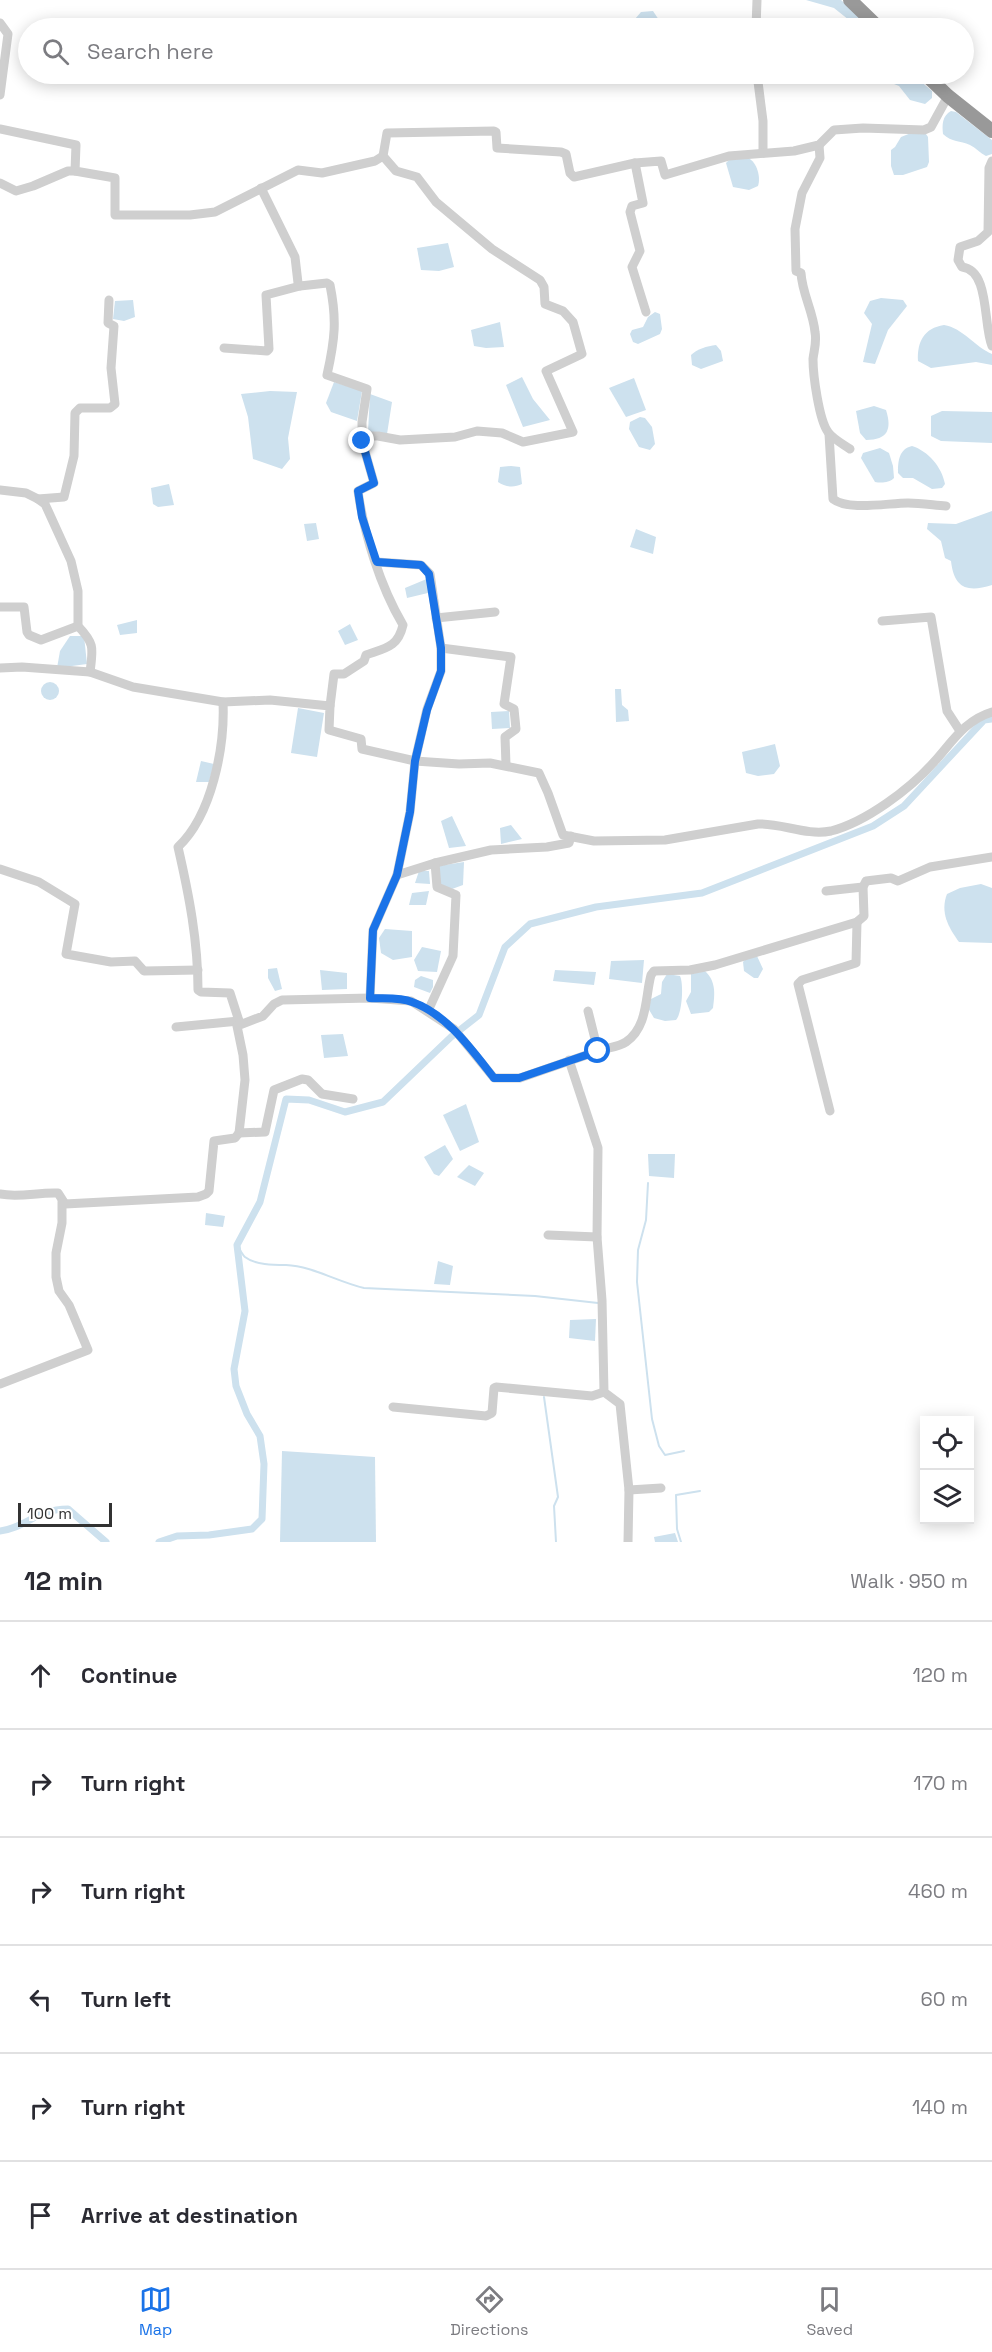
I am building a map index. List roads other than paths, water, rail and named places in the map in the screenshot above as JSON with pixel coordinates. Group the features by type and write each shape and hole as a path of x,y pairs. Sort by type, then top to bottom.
{"highway":[{"path":"850,0 869,18"},
{"path":"935,84 992,131"}],"street":[{"path":"756,18 757,0"},
{"path":"0,23 8,34 0,95"},
{"path":"758,84 763,121 763,153"},
{"path":"0,183 16,191 68,171 75,171 115,178 115,215 190,215 215,212 298,170 322,173 375,161 383,156 387,134 494,131 497,148 500,149 566,154 570,173 574,177 635,163 661,161 665,175 729,156 794,152 819,145 828,133 834,130 863,128 924,130 931,127 948,96"},
{"path":"0,129 76,145 75,171"},
{"path":"819,145 820,158 802,193 794,237 796,271 801,273 802,285 815,328 816,352 813,356 815,388 826,429 850,449"},
{"path":"362,436 400,440 455,438 477,431 502,433 523,442 573,432 546,371 582,354 573,322 563,311 545,304 544,287 540,280 492,249 436,202 417,177 396,171 383,156"},
{"path":"992,161 989,168 988,232 978,241 960,247 958,260 962,267 970,268 976,274 981,284 988,337 992,346"},
{"path":"635,163 643,203 632,206 630,212 640,251 632,267 646,312"},
{"path":"261,188 295,256 300,286"},
{"path":"224,348 267,351 269,349 266,295 300,286 327,283 330,285 336,316 334,346 327,375 367,389 362,436 374,483 358,491 362,517 377,562 393,607 403,624 400,638 394,644 366,655 364,661 344,674 334,674 329,730 361,739 362,749 415,761 506,765 539,773 563,835 594,842 665,840 726,829 772,824 802,831 830,831 861,818 907,789 960,731 980,716 992,712"},
{"path":"38,499 64,497 74,456 75,413 80,408 110,408 115,404 111,368 114,326 108,323 110,300"},
{"path":"830,434 833,498 837,502 853,505 910,502 946,506"},
{"path":"0,490 26,493 45,504 71,561 78,591 78,626 88,635 92,649 90,672"},
{"path":"370,998 373,930 397,875 410,812 415,761 427,710 441,671 441,648 429,574 421,565 377,562"},
{"path":"0,607 24,608 27,632 41,640 78,626"},
{"path":"436,618 495,612"},
{"path":"882,621 931,617 947,711 960,731"},
{"path":"441,648 511,657 504,704 514,709 516,729 505,737 506,765"},
{"path":"0,668 22,667 90,672 133,687 223,702 278,701 330,706"},
{"path":"223,702 224,719 214,777 201,815 191,835 178,847 195,924 198,990 230,993 240,1022"},
{"path":"397,875 491,850 547,848 569,843 571,836"},
{"path":"176,1027 240,1022 263,1016 282,1000 370,998 411,1001 454,1029 494,1078 519,1078 625,1042 638,1030 645,1009 651,975 654,971 690,970 715,965 857,922 864,916 862,887 866,881 891,878 898,881 930,867 992,857"},
{"path":"428,1011 453,956 456,895 437,887 435,864"},
{"path":"0,868 39,882 75,904 66,954 111,962 135,961 144,971 198,970"},
{"path":"826,891 862,887"},
{"path":"830,1111 798,984 802,980 856,963 857,922"},
{"path":"588,1011 598,1051"},
{"path":"62,1202 64,1204 198,1197 209,1191 213,1141 235,1138 239,1133 245,1080 243,1055 236,1028 240,1022"},
{"path":"569,1060 598,1148 597,1237 603,1320 604,1392"},
{"path":"239,1133 265,1132 274,1090 302,1079 308,1080 322,1094 353,1099"},
{"path":"0,1194 13,1197 38,1192 58,1193 62,1202 62,1223 56,1253 56,1277 59,1291 69,1305 88,1350 0,1384"},
{"path":"548,1235 597,1237"},
{"path":"393,1407 486,1416 492,1413 494,1388 496,1387 592,1396 604,1392"},
{"path":"604,1392 620,1404 629,1490 628,1542"},
{"path":"629,1490 661,1488"}],"water":[{"path":"806,0 841,0 861,18 846,18 834,8"},
{"path":"653,11 658,18 636,18 641,12"},
{"path":"894,84 924,84 932,91 932,98 925,104 910,100 899,86"},
{"path":"951,111 956,112 992,140 992,154 986,156 970,145 950,139 943,134 944,118"},
{"path":"911,133 926,134 928,137 929,162 927,167 903,175 894,175 891,166 891,150 901,137"},
{"path":"748,158 758,170 758,186 749,190 733,187 726,163 729,160"},
{"path":"448,243 454,267 439,271 421,270 417,248"},
{"path":"881,298 903,300 907,306 888,330 875,364 863,362 872,324 864,313 870,301"},
{"path":"133,300 135,317 124,321 113,319 115,301"},
{"path":"655,312 660,314 662,329 660,334 638,344 633,342 630,334 632,330 643,327 648,317"},
{"path":"500,322 504,347 474,346 471,330"},
{"path":"944,325 957,330 992,354 992,365 976,362 931,368 918,361 923,337 931,329"},
{"path":"716,345 721,351 723,361 701,369 692,365 691,355 693,353"},
{"path":"522,377 533,399 550,420 523,427 506,385"},
{"path":"634,378 646,410 626,417 609,388"},
{"path":"334,382 362,391 357,421 331,412 326,403"},
{"path":"270,391 297,392 288,438 290,459 282,469 253,459 248,417 241,394"},
{"path":"370,394 392,402 387,434 368,432"},
{"path":"874,406 886,410 888,428 884,436 866,440 860,433 856,411"},
{"path":"942,411 992,412 992,443 941,441 931,436 931,416"},
{"path":"640,417 645,418 652,427 655,444 650,450 639,447 629,429 630,422"},
{"path":"912,446 929,456 937,466 945,484 942,488 932,489 913,478 903,478 898,473 902,453"},
{"path":"880,448 889,453 893,466 894,478 890,481 875,482 861,458 863,453"},
{"path":"500,467 520,467 522,484 510,486 498,482"},
{"path":"169,484 174,505 158,507 153,504 151,488"},
{"path":"992,511 992,585 975,588 963,586 955,577 951,561 945,558 941,541 927,529 928,523 956,524"},
{"path":"316,523 319,539 307,541 304,524"},
{"path":"636,529 656,537 653,554 630,547"},
{"path":"429,578 432,592 407,598 405,588"},
{"path":"137,620 137,633 120,635 117,625"},
{"path":"350,624 358,640 345,645 338,631"},
{"path":"70,636 84,636 87,664 57,668 60,651"},
{"path":"50,682 56,685 59,691 56,697 50,700 44,697 41,691 44,685"},
{"path":"615,689 621,689 622,705 628,710 629,721 616,722"},
{"path":"298,708 324,713 317,757 291,753"},
{"path":"509,711 510,728 492,729 491,712"},
{"path":"775,744 780,766 774,774 758,776 746,773 742,752"},
{"path":"201,761 214,764 209,782 196,782"},
{"path":"452,816 466,846 449,848 441,821"},
{"path":"511,825 522,839 501,844 500,828"},
{"path":"464,862 463,885 452,889 441,885 438,866"},
{"path":"419,871 429,871 430,884 415,883"},
{"path":"981,884 992,888 992,943 959,942 946,919 944,907 947,894 960,888"},
{"path":"429,891 426,905 409,905 412,893"},
{"path":"385,929 412,931 412,957 393,960 381,953 379,938"},
{"path":"422,947 441,951 437,972 418,971 414,960"},
{"path":"757,956 763,969 758,978 754,978 744,971 743,962 747,957"},
{"path":"644,960 642,983 609,979 611,961"},
{"path":"277,968 282,989 275,991 268,978 268,969"},
{"path":"320,970 347,973 347,989 322,990"},
{"path":"555,970 596,972 594,985 553,981"},
{"path":"705,971 713,983 713,1008 709,1012 691,1014 686,1001 691,992 691,974"},
{"path":"667,974 680,976 682,992 678,1017 676,1020 665,1021 654,1018 648,1008 651,999 661,994 662,982"},
{"path":"421,976 433,980 430,993 414,987 415,980"},
{"path":"343,1034 348,1056 324,1058 321,1035"},
{"path":"466,1104 479,1142 460,1151 443,1115"},
{"path":"445,1145 453,1159 439,1176 434,1174 424,1157"},
{"path":"648,1154 675,1154 674,1178 649,1176"},
{"path":"469,1165 484,1173 475,1186 457,1177"},
{"path":"206,1213 225,1216 223,1227 205,1225"},
{"path":"438,1261 453,1266 450,1285 434,1284"},
{"path":"596,1319 595,1341 569,1338 570,1320"},
{"path":"282,1451 375,1457 376,1542 280,1542"},
{"path":"675,1533 678,1542 655,1542 654,1537"}],"waterway":[{"path":"159,1542 177,1536 209,1535 252,1529 262,1519 264,1464 260,1436 247,1414 236,1386 234,1369 245,1311 237,1245 260,1202 286,1099 309,1100 345,1112 383,1102 451,1037 479,1015 505,947 530,924 596,907 702,893 873,826 904,806 984,720 992,719"},
{"path":"648,1183 646,1220 638,1250 637,1282 652,1419 659,1446 665,1455 684,1451"},
{"path":"237,1245 245,1257 254,1262 306,1268 364,1288 535,1296 598,1303"},
{"path":"544,1397 558,1497 554,1506 556,1542"},
{"path":"681,1542 677,1529 676,1495 700,1491"},
{"path":"0,1531 48,1512 68,1509 106,1542"}]}
